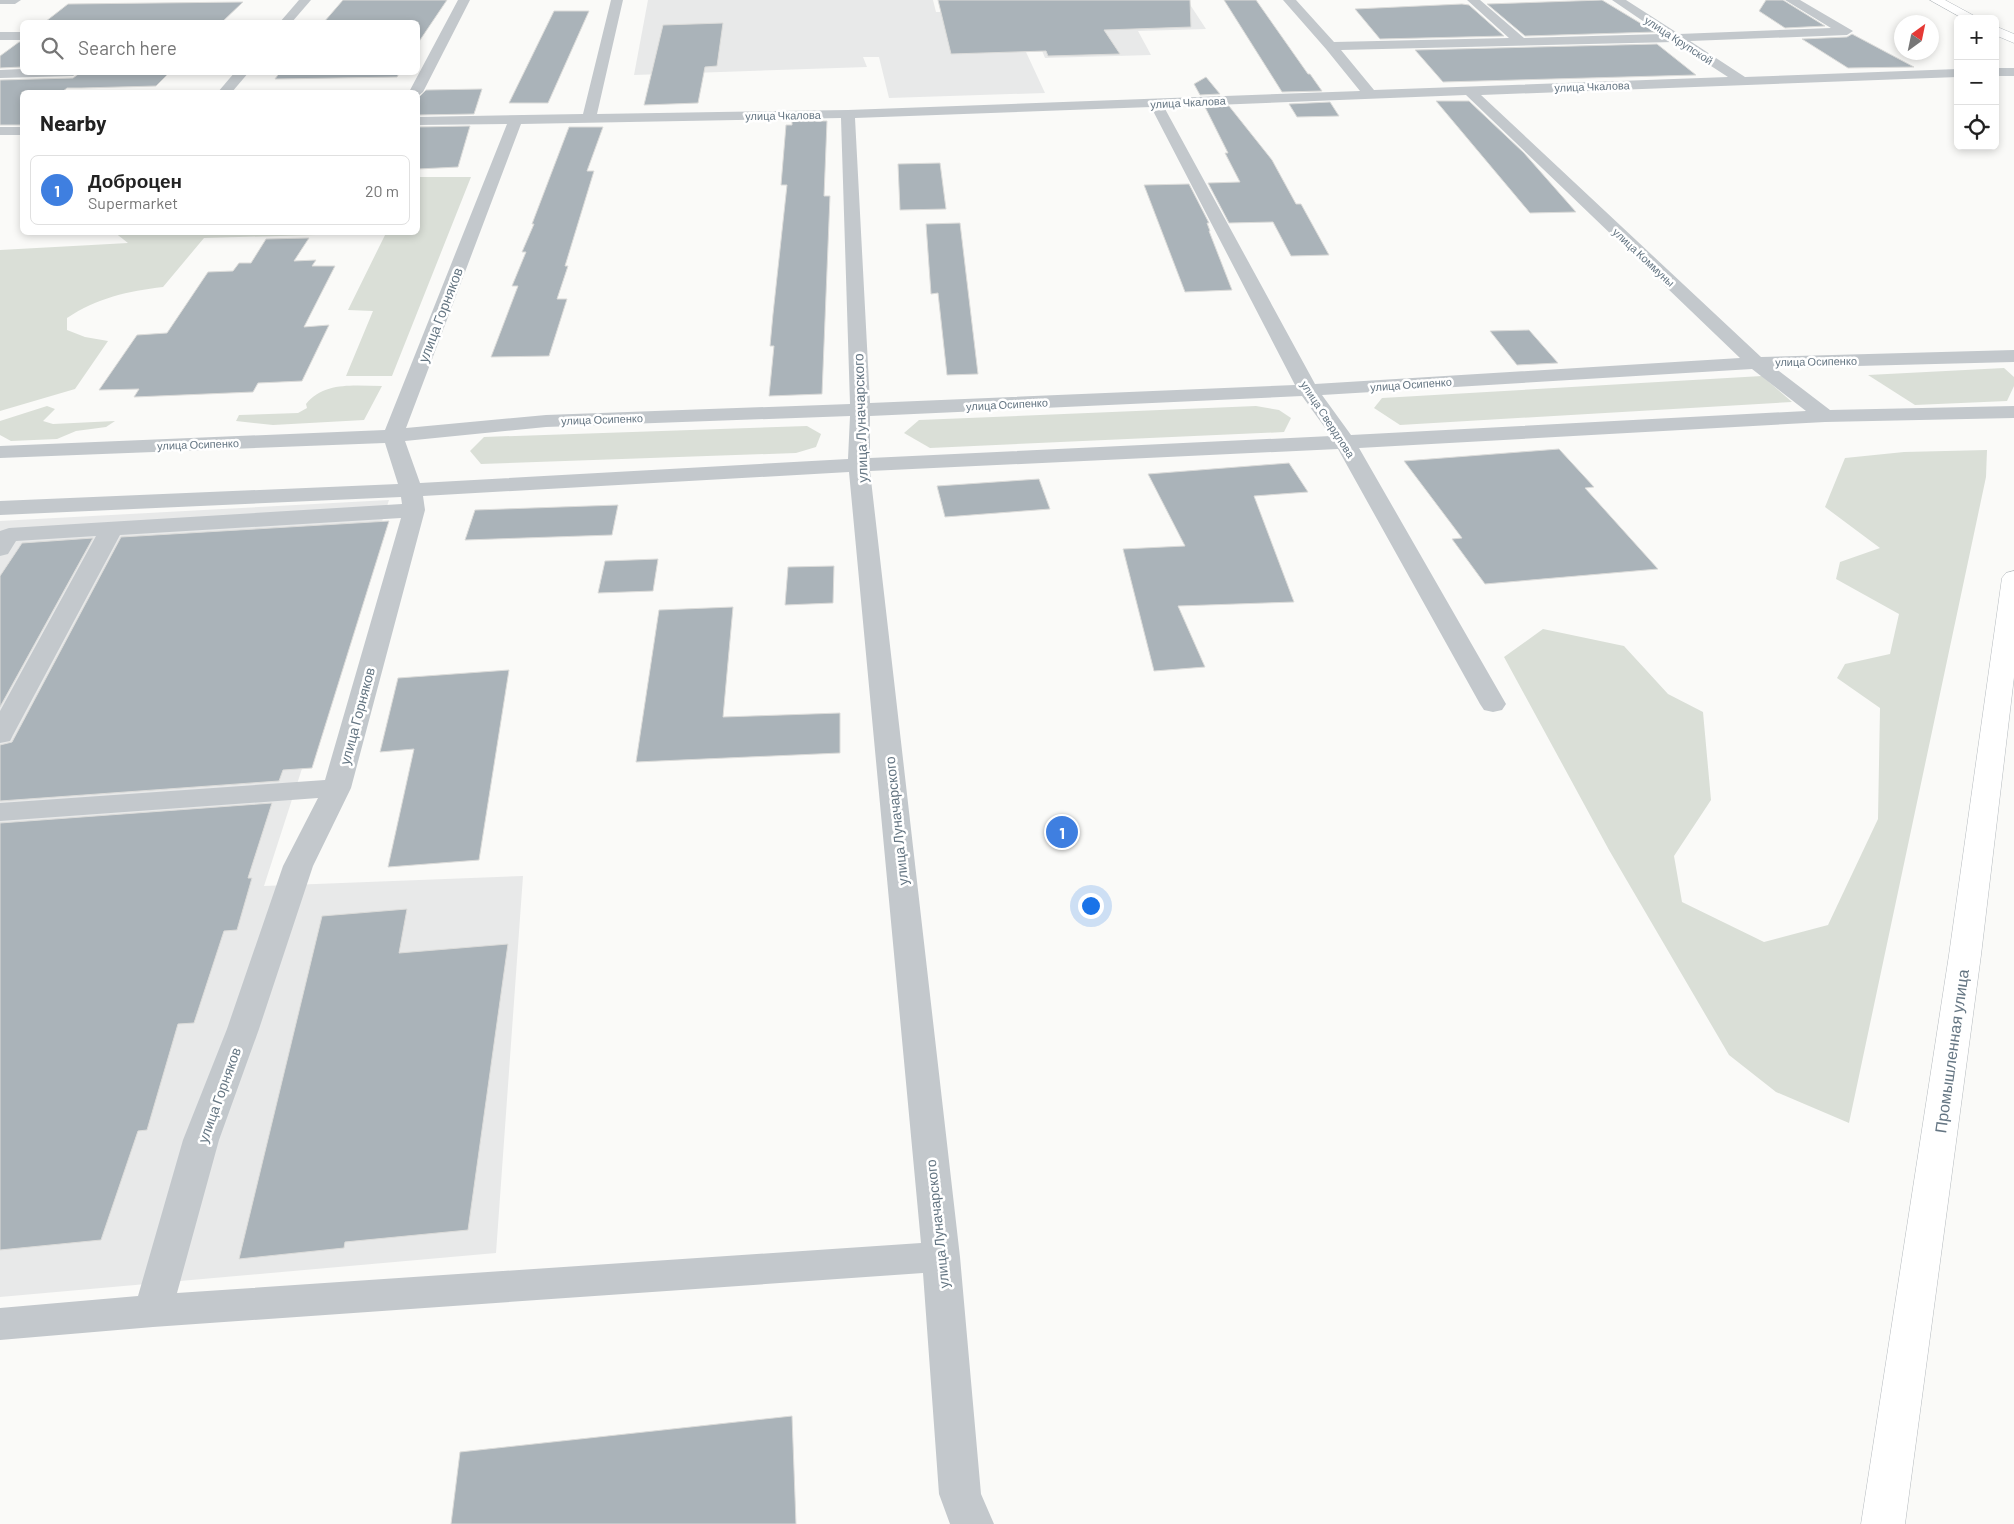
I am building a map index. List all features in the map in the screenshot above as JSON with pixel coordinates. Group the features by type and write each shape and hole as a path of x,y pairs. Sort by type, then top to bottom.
{"main road":[{"path":"1936,0 1966,15"},
{"path":"1999,32 2014,39"},
{"name":"Промышленная улица","path":"1883,1524 1966,955 2014,578"}],"street":[{"path":"0,0 15,0"},
{"path":"288,20 305,0"},
{"path":"417,90 464,0"},
{"path":"588,117 617,0"},
{"path":"1289,0 1331,46 1370,94"},
{"path":"1472,0 1520,41"},
{"name":"улица Крупской","path":"1618,0 1741,80"},
{"path":"1331,46 1675,38 1846,31 1791,0"},
{"path":"0,36 20,36"},
{"path":"1999,72 2014,72"},
{"path":"0,74 20,73"},
{"name":"улица Чкалова","path":"420,121 848,114 1954,73"},
{"path":"227,90 239,75"},
{"name":"улица Коммуны","path":"1469,91 1756,363 1825,416"},
{"name":"улица Свердлова","path":"1156,104 1308,390 1345,442 1493,704"},
{"name":"улица Луначарского","path":"848,114 860,410 859,464 941,1257 960,1494 972,1524"},
{"name":"улица Горняков","path":"394,436 516,119"},
{"path":"0,131 20,130"},
{"name":"улица Осипенко","path":"0,452 394,436 546,421 860,410 1308,390 1756,363 2014,356"},
{"path":"0,549 9,535 112,528 413,500 859,464 1345,442 1825,416 2014,412"},
{"path":"394,436 413,500"},
{"path":"0,508 413,500"},
{"name":"улица Горняков","path":"153,1311 201,1140 243,1028 298,866 337,788 413,500"},
{"path":"0,736 112,528"},
{"path":"0,812 337,788"},
{"path":"0,1324 153,1311 941,1257"}],"shaded area":[{"path":"648,0 933,0 936,12 1019,11 1026,52 1045,93 889,98 879,57 863,57 867,67 634,75"},
{"path":"1187,0 1206,29 1138,31 1151,55 1045,58 1024,6"},
{"path":"420,177 471,177 392,376 346,376 373,311 348,310 385,235 420,235"},
{"path":"118,235 313,235 204,238 163,287 101,300 67,318 67,330 85,337 108,341 75,389 0,411 0,250 128,243"},
{"path":"2004,368 2014,377 2014,386 2007,401 1915,405 1868,375"},
{"path":"1762,376 1792,402 1400,425 1374,408 1382,398"},
{"path":"341,386 382,386 364,420 273,425 236,421 239,415 298,413 307,408 306,404 314,397 322,391 331,388"},
{"path":"47,406 55,409 43,421 53,424 115,421 106,427 76,431 57,439 11,441 0,435 0,421"},
{"path":"1256,406 1279,410 1291,418 1284,432 930,448 904,433 919,420"},
{"path":"807,426 821,434 816,447 796,453 481,464 470,451 484,437"},
{"path":"1987,450 1986,477 1849,1123 1776,1092 1729,1055 1609,850 1504,657 1543,629 1624,646 1668,694 1703,712 1711,800 1674,856 1682,902 1764,942 1828,925 1878,819 1880,708 1837,678 1845,664 1890,654 1899,614 1836,579 1840,562 1880,548 1825,507 1845,458 1904,452"},
{"path":"389,500 264,886 523,876 496,1253 0,1297 0,521"}],"building":[{"path":"343,0 447,0 420,40 420,20 326,20"},
{"path":"938,0 1190,0 1191,27 1104,30 1120,54 1048,56 1046,51 951,54"},
{"path":"1224,0 1256,0 1322,91 1282,92"},
{"path":"1602,0 1655,32 1525,36 1487,4"},
{"path":"1766,0 1783,0 1825,26 1785,28 1759,11"},
{"path":"243,2 224,20 48,20 68,4"},
{"path":"1469,5 1504,36 1380,39 1355,9"},
{"path":"554,11 589,11 548,103 509,103"},
{"path":"723,23 717,66 705,67 698,103 644,105 663,25"},
{"path":"1852,34 1894,56 1894,60 1901,60 1914,67 1848,68 1802,39 1847,37"},
{"path":"20,42 20,67 0,68 0,56"},
{"path":"1657,44 1696,75 1443,82 1415,50"},
{"path":"77,75 167,75 156,86 20,90 20,125 0,125 0,80 73,78"},
{"path":"278,75 398,75 397,77 275,79"},
{"path":"1206,77 1220,94 1200,95 1194,84"},
{"path":"482,89 474,114 420,115 420,96 426,90"},
{"path":"1436,101 1469,101 1524,153 1576,212 1530,213"},
{"path":"1330,102 1339,116 1297,117 1289,104"},
{"path":"1229,106 1272,160 1296,204 1301,204 1329,255 1291,256 1273,222 1229,223 1208,183 1240,182 1205,107"},
{"path":"792,121 827,121 824,196 830,196 822,394 769,396 774,346 770,346 787,185 781,185 786,125 792,125"},
{"path":"470,126 458,167 420,169 420,127"},
{"path":"569,127 603,127 587,171 594,171 565,266 568,266 557,299 567,299 549,356 491,357 518,286 512,286 526,252 522,252"},
{"path":"940,163 946,209 900,210 898,164"},
{"path":"1189,184 1209,223 1207,223 1209,231 1232,290 1185,292 1144,185"},
{"path":"960,223 978,374 947,375 938,293 931,294 926,224"},
{"path":"309,238 294,261 316,260 312,266 335,266 304,327 329,325 302,381 258,383 253,392 134,397 139,389 99,390 137,335 167,333 208,272 233,271 239,263 251,263 266,239"},
{"path":"1529,330 1558,363 1517,365 1490,331"},
{"path":"1559,449 1594,487 1585,488 1658,569 1485,584 1452,539 1462,538 1404,461"},
{"path":"1289,463 1308,492 1254,496 1294,602 1178,606 1205,667 1154,671 1123,549 1185,546 1148,474"},
{"path":"1039,479 1050,509 945,517 937,486"},
{"path":"618,505 612,535 465,540 475,510"},
{"path":"389,521 312,768 283,770 279,781 0,801 0,745 12,742 121,537"},
{"path":"93,538 0,707 0,576 22,543"},
{"path":"658,559 653,591 598,593 605,561"},
{"path":"834,566 833,603 785,605 788,567"},
{"path":"733,607 723,717 840,713 840,753 636,762 659,610"},
{"path":"509,670 479,860 388,867 414,749 380,752 398,678"},
{"path":"272,803 248,878 252,878 237,930 224,931 194,1023 178,1024 147,1130 138,1131 101,1240 0,1250 0,823"},
{"path":"407,909 399,953 508,944 468,1230 345,1242 344,1248 239,1259 322,916"},
{"path":"792,1416 796,1524 451,1524 460,1452"}],"place":[{"name":"Доброцен","path":"1062,832"}]}
